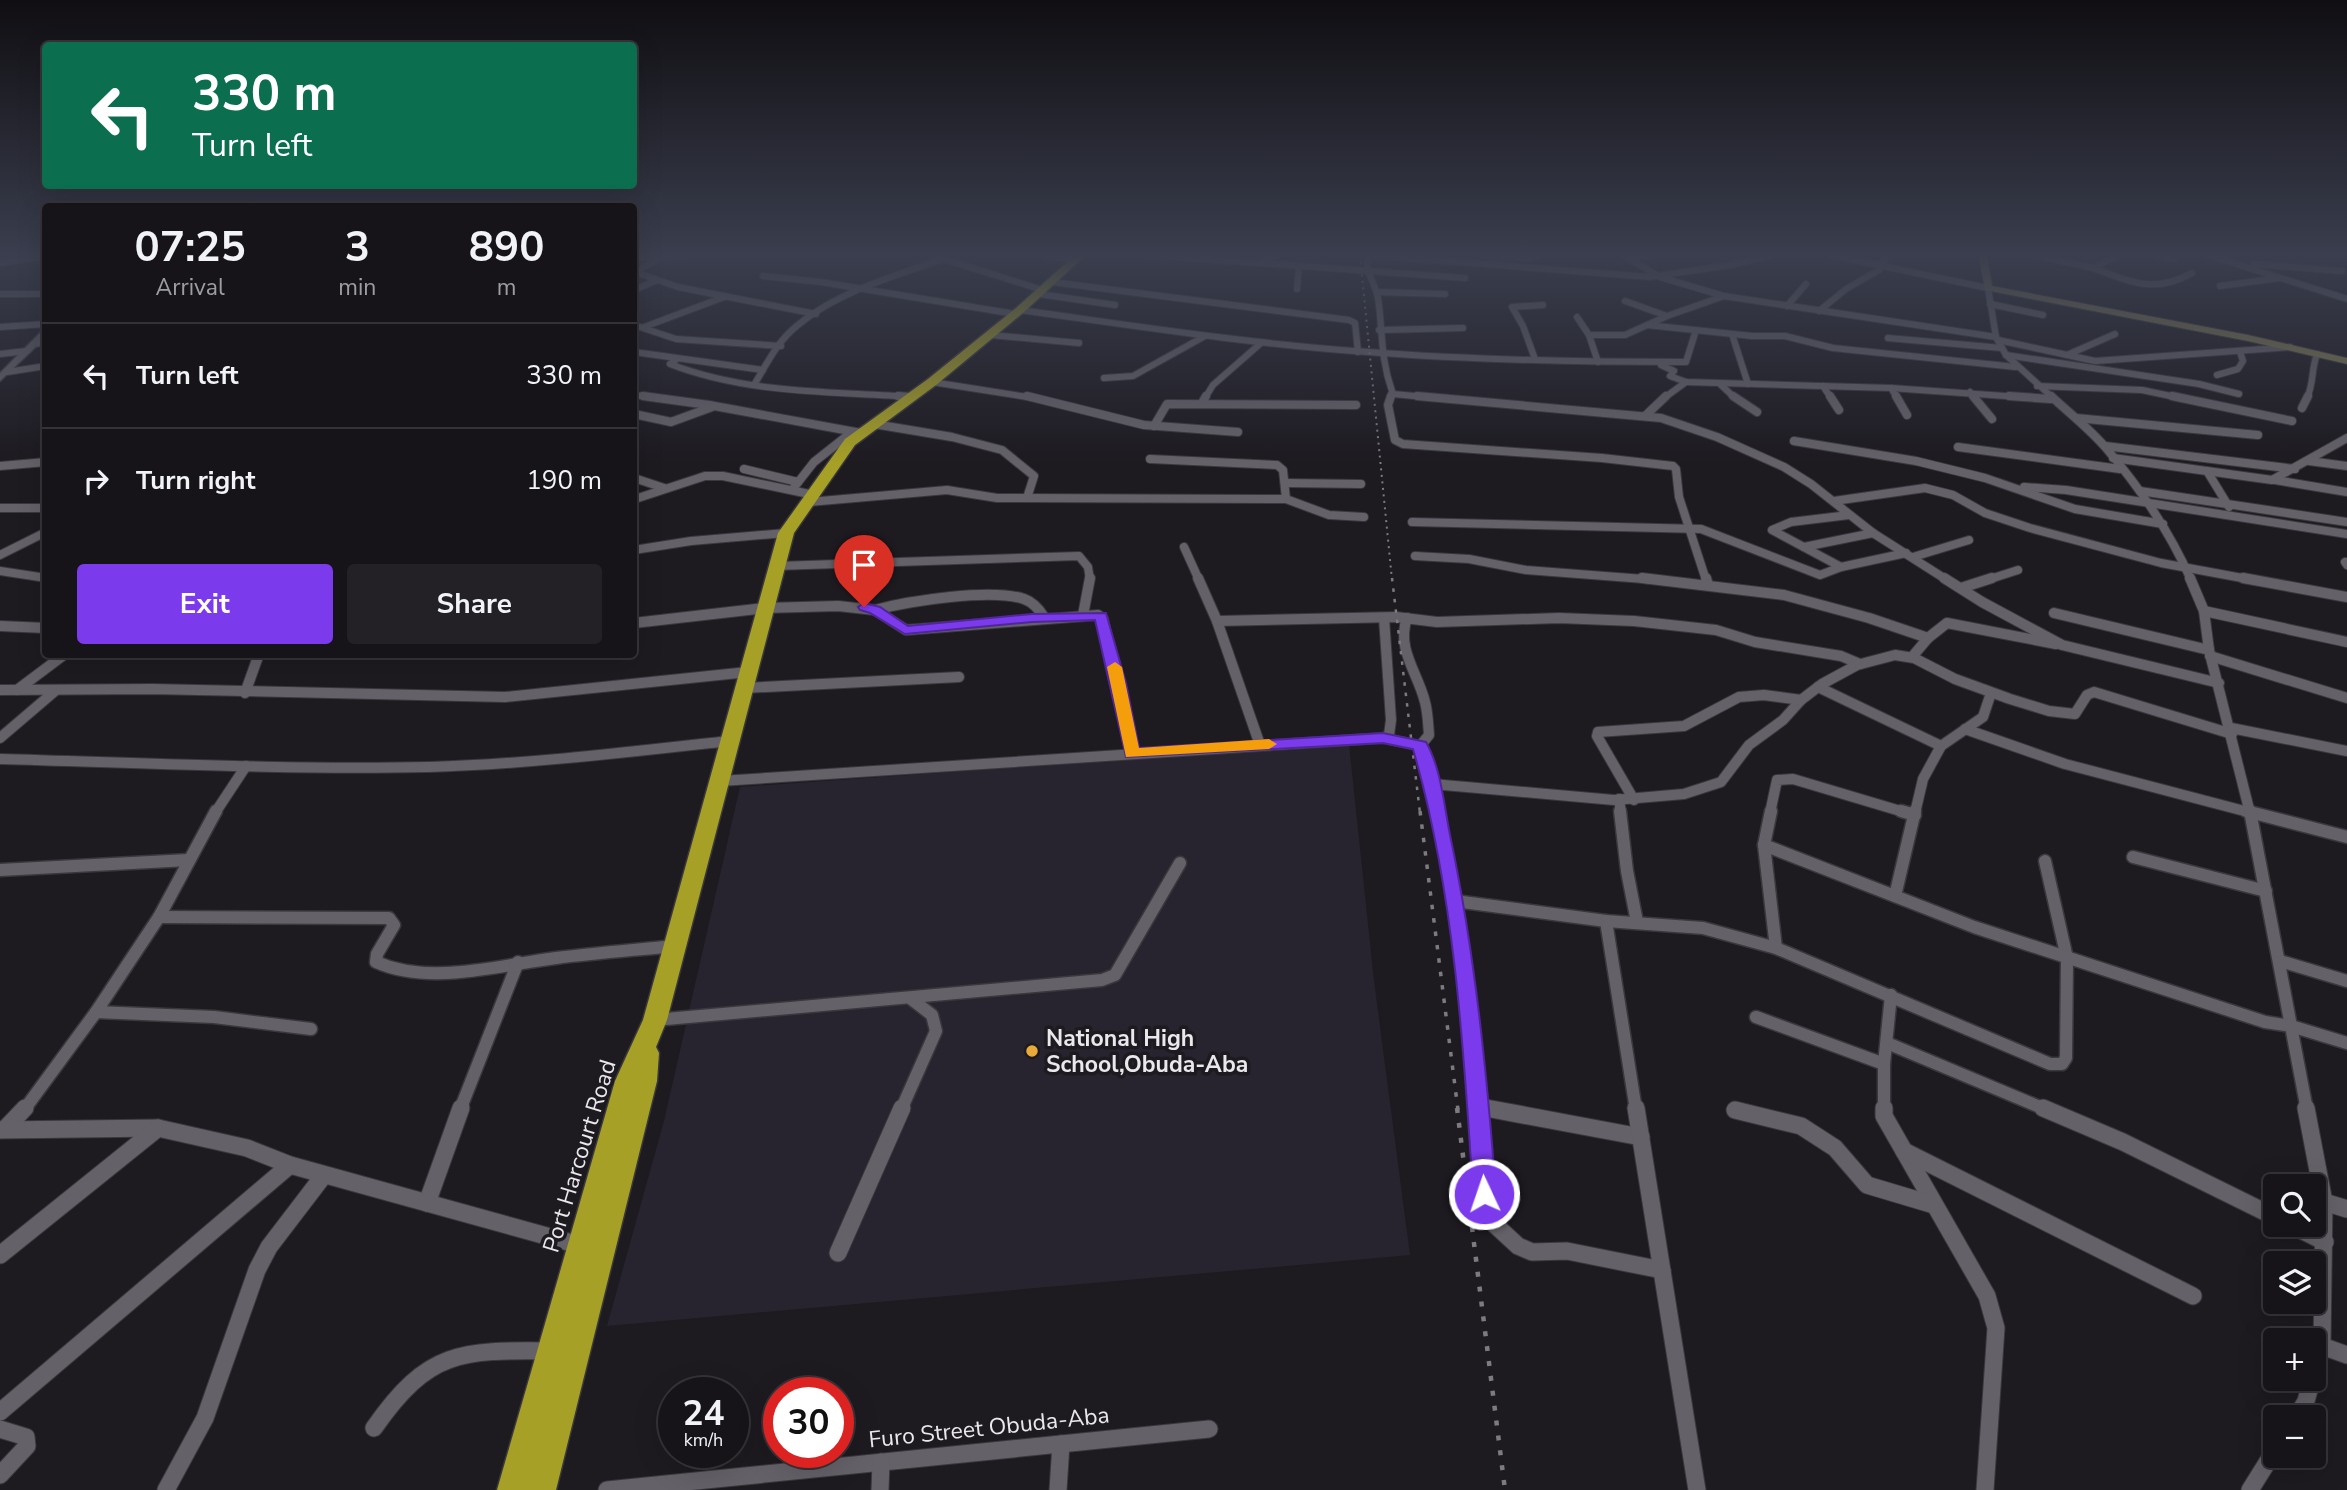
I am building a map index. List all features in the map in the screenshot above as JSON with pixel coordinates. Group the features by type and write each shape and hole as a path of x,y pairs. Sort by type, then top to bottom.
{"highway":[{"path":"651,1031 786,533 850,442 862,430 932,382 1002,325"},
{"name":"Port Harcourt Road","path":"514,1490 628,1081 651,1031"},
{"name":"Port Harcourt Road","path":"539,1490 644,1081 651,1031"}],"main road":[{"path":"2175,325 2347,361"}],"street":[{"path":"0,327 38,325"},
{"path":"637,325 663,336 684,340 781,346"},
{"path":"644,327 651,325"},
{"path":"754,385 790,331 800,325"},
{"path":"1112,325 1358,352 1659,364 1689,360 1696,330"},
{"path":"1354,325 1358,352"},
{"path":"1379,325 1382,353 1387,368 1385,377 1392,394 1388,405 1395,440 1400,443 1602,458 1673,467 1676,469 1679,497 1708,585"},
{"path":"1522,325 1535,359"},
{"path":"1582,325 1589,335 1598,362"},
{"path":"1589,335 1621,336 1647,325 1732,334 1785,336 1833,348 2016,367"},
{"path":"1891,325 2239,394"},
{"path":"1995,325 2000,345 2016,367 2105,446 2120,469 2140,491 2163,524 2187,567 2204,611 2209,653 2232,731 2250,810 2319,1174"},
{"path":"1379,330 1463,328"},
{"path":"1732,334 1748,384"},
{"path":"2067,355 2115,334"},
{"path":"989,335 1079,342"},
{"path":"4,371 42,336"},
{"path":"1104,378 1135,374 1205,337"},
{"path":"1888,338 2000,345 2095,361 2240,354 2290,347"},
{"path":"35,344 42,343"},
{"path":"1202,403 1213,385 1261,343"},
{"path":"0,354 27,351"},
{"path":"637,352 763,370"},
{"path":"2217,375 2238,369 2243,361 2240,354"},
{"path":"2302,408 2313,386 2311,370 2317,354"},
{"path":"677,359 670,364 709,377 754,385 808,392 912,397"},
{"path":"1659,364 1674,371 1670,376 1686,382 1891,388 2050,399"},
{"path":"4,371 42,366"},
{"path":"932,382 1018,394 1154,426 1238,432"},
{"path":"1646,415 1657,403 1686,382"},
{"path":"1720,384 1731,395 1757,412"},
{"path":"1823,386 1839,410"},
{"path":"2037,386 2143,390 2292,421"},
{"path":"1891,388 1907,415"},
{"path":"1970,392 1992,419"},
{"path":"1392,394 1646,415 1694,429 1784,467 1834,501 1873,533 1961,588 2062,645"},
{"path":"637,395 862,430 952,437 1005,451 1034,476 1027,498"},
{"path":"1154,426 1164,404 1356,405"},
{"path":"637,415 671,422 714,406"},
{"path":"2076,418 2258,435"},
{"path":"795,486 814,462 862,430"},
{"path":"2275,480 2347,438"},
{"path":"1794,441 1916,461 2013,486 2075,509 2163,524"},
{"path":"2105,446 2295,469"},
{"path":"1958,447 2120,469"},
{"path":"2113,458 2347,492"},
{"path":"1150,460 1274,464 1282,468 1286,499"},
{"path":"2309,461 2347,466"},
{"path":"0,466 42,462"},
{"path":"744,469 795,486 812,499 947,490 997,498 1286,499 1329,515 1364,517"},
{"path":"2207,471 2233,516"},
{"path":"637,498 705,476 795,486"},
{"path":"637,479 664,488"},
{"path":"1285,483 1361,484"},
{"path":"2013,486 2066,491 2347,534"},
{"path":"1834,501 1925,488 1953,495 1985,513 2030,528 2187,567 2347,598"},
{"path":"2140,491 2347,522"},
{"path":"0,508 42,508"},
{"path":"1841,567 1775,532 1773,527 1791,522 1849,515"},
{"path":"1412,522 1689,528 1706,531 1816,575 1841,567 1909,555 1969,540"},
{"path":"637,550 691,541 786,533"},
{"path":"1804,547 1873,533"},
{"path":"0,555 42,534"},
{"path":"1184,547 1217,621 1260,745"},
{"path":"777,566 1079,556 1086,560 1090,583 1083,615"},
{"path":"1415,556 1469,559 1526,570 1708,585 1784,595 1869,618 1928,638"},
{"path":"1961,588 2018,570"},
{"path":"0,571 42,577"},
{"path":"637,623 765,608 846,606 875,610 892,605 949,599 1016,597 1032,603 1041,610 1044,617"},
{"path":"875,610 905,630 1044,617 1097,615 1103,619 1132,753"},
{"path":"2204,611 2347,642"},
{"path":"2054,613 2209,653 2347,698"},
{"path":"1383,738 1388,735 1391,720 1384,618"},
{"path":"1217,621 1407,618 1437,622 1559,618 1691,625 1755,642 1841,656 1860,664"},
{"path":"1407,618 1404,628 1407,662 1417,677 1425,702 1429,735 1420,746"},
{"path":"1912,657 1928,638 1944,625 1953,623 1998,635 2062,645 2219,683"},
{"path":"0,626 42,628"},
{"path":"1432,784 1634,800 1693,792 1717,784 1735,768 1749,745 1786,718 1801,700 1818,687 1860,664 1896,655 1912,657 1942,673 1991,693 2070,715 2075,713 2087,695 2094,692 2232,731 2347,751"},
{"path":"17,690 60,658"},
{"path":"245,693 258,658"},
{"path":"0,691 152,689 245,693 505,696 746,680 958,677"},
{"path":"1818,687 1941,746"},
{"path":"0,738 55,691"},
{"path":"1895,896 1923,779 1941,746 1983,717 1991,693"},
{"path":"1634,800 1597,736 1598,732 1684,726 1739,697 1764,695 1801,700"},
{"path":"1965,729 2065,764 2347,836"},
{"path":"720,781 1383,738 1420,746"},
{"path":"3,762 246,766 493,764 729,741"},
{"path":"1420,746 1432,784 1455,901 1488,1212 1498,1230 1518,1246 1532,1252 1567,1251 1662,1270"},
{"path":"1,1131 20,1115 96,1012 159,917 223,797 246,766"},
{"path":"1776,948 1764,845 1777,780 1793,779 1915,815"},
{"path":"1619,799 1627,871 1637,922"},
{"path":"1764,845 2067,958 2265,1022 2291,1026 2347,1043"},
{"path":"2133,858 2266,891"},
{"path":"0,870 188,860"},
{"path":"1455,901 1606,921 1703,928 1776,948 2050,1064 2062,1064 2066,1058 2067,958 2045,861"},
{"path":"651,1031 910,998 1102,980 1115,975 1180,863"},
{"path":"159,917 389,918 394,925 377,954 376,962 382,967 430,972 674,946"},
{"path":"1606,921 1697,1490"},
{"path":"2280,961 2347,981"},
{"path":"426,1203 474,1071 518,962"},
{"path":"1891,995 1884,1064 1884,1116 1987,1296 1996,1328 1985,1490"},
{"path":"838,1253 936,1031 937,1020 933,1013 910,998"},
{"path":"96,1012 214,1017 311,1029"},
{"path":"1756,1017 1884,1064"},
{"path":"1887,1043 2123,1142 2263,1211"},
{"path":"1478,1107 1641,1137"},
{"path":"1735,1110 1781,1118 1816,1133 1837,1150 1858,1179 1867,1185 1934,1205"},
{"path":"1,1131 158,1128 247,1148 324,1175 582,1246"},
{"path":"0,1255 158,1128"},
{"path":"1904,1151 2193,1296"},
{"path":"0,1412 290,1165"},
{"path":"166,1490 205,1418 257,1270 269,1247 324,1175"},
{"path":"2326,1203 2347,1209"},
{"path":"2315,1237 2325,1242"},
{"path":"2323,1328 2325,1237"},
{"path":"2326,1347 2347,1355"},
{"path":"374,1428 388,1406 407,1388 430,1369 455,1356 477,1351 553,1351"},
{"path":"0,1429 26,1437 28,1441 27,1446 0,1475"},
{"name":"Furo Street Obuda-Aba","path":"607,1490 1209,1429"},
{"path":"1058,1490 1061,1444"},
{"path":"880,1490 881,1462"},
{"path":"2250,1490 2264,1468"}],"shaded area":[{"name":"National High School,Obuda-Aba","path":"1349,744 1374,981 1410,1255 607,1326 664,1121 740,787"}],"railway":[{"path":"1367,325 1392,580"},
{"path":"1392,578 1420,813"},
{"path":"1420,811 1458,1110"},
{"path":"1457,1108 1505,1490"}],"slow traffic":[{"path":"1115,667 1132,753 1269,744"}],"place":[{"name":"National High School,Obuda-Aba","path":"1032,1051"}],"route":[{"path":"864,607 875,610 905,630 1032,618 1101,616 1119,683 1132,753 1383,738 1417,743 1423,749 1432,784 1455,901 1478,1107 1484,1194"}]}
